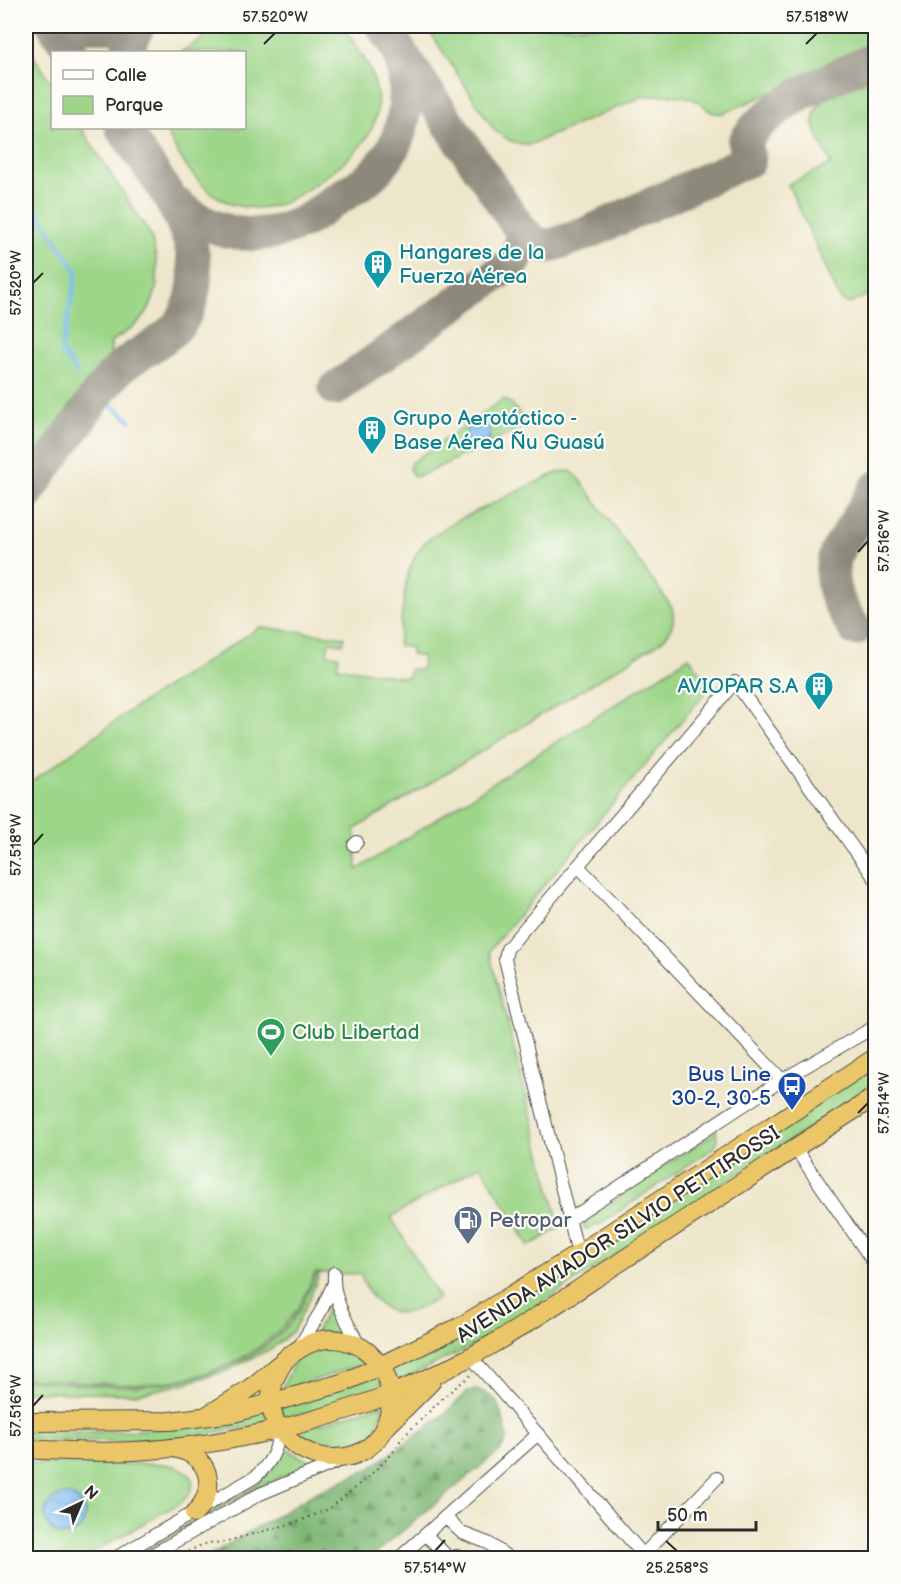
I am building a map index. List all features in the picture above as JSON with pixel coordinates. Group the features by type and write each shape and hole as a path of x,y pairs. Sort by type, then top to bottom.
{"highway":[{"name":"AVENIDA AVIADOR SILVIO PETTIROSSI","path":"26,1422 170,1421 203,1418 234,1413 342,1383 426,1345 493,1307 578,1254 876,1058"},
{"name":"AVENIDA AVIADOR SILVIO PETTIROSSI","path":"26,1449 123,1451 171,1448 279,1428 391,1395 444,1370 475,1362 520,1328 876,1096"},
{"path":"203,1418 249,1389 294,1352 320,1340 331,1339 342,1340 361,1347 374,1357 386,1376 391,1395 388,1416 380,1434"},
{"path":"361,1347 426,1345"},
{"path":"294,1352 275,1377 272,1402 274,1415 279,1428 296,1447 307,1453 332,1458 354,1454 364,1449 444,1370"},
{"path":"171,1448 188,1452 196,1457 207,1472 208,1491 205,1500 194,1514"}],"street":[{"path":"578,1254 505,959 507,949 735,682 876,880"},
{"path":"579,867 806,1105"},
{"path":"570,1220 782,1080 876,1026"},
{"path":"795,1148 876,1266"},
{"path":"294,1352 321,1311 334,1279 345,1318 361,1347"},
{"path":"475,1362 644,1557 717,1478"},
{"path":"114,1558 247,1483 268,1466 274,1454 279,1428"},
{"path":"399,1558 538,1434"},
{"path":"146,1558 260,1494 354,1454"},
{"path":"445,1517 462,1533 488,1543 509,1558"},
{"path":"426,1535 450,1558 457,1556 462,1558"}],"path":[{"path":"178,1558 212,1541 220,1543 297,1522 329,1509 392,1454 402,1438 446,1395 475,1362"}],"green space":[{"path":"222,26 342,26 364,58 375,85 377,110 374,123 368,136 349,158 291,199 264,208 234,205 208,190 190,172 166,129 246,129 246,51 183,51"},
{"path":"426,26 875,26 876,47 724,113 713,113 700,102 682,96 642,97 529,145 519,144 494,130"},
{"path":"26,44 51,82 51,129 82,129 150,234 157,265 157,276 154,297 144,316 133,327 111,342 109,357 26,471"},
{"path":"875,74 875,292 848,304 840,299 788,184 831,164 814,125 814,115 818,106 835,92"},
{"path":"503,399 511,403 525,421 521,428 420,476 414,476 409,469 411,463"},
{"name":"Club Libertad","path":"566,471 578,477 672,607 673,618 669,633 657,644 355,829 357,870 689,657 711,686 489,951 560,1228 529,1246 481,1165 391,1217 439,1298 422,1307 398,1313 390,1311 367,1290 361,1274 315,1273 299,1307 282,1328 247,1355 206,1373 184,1379 126,1384 26,1378 26,786 132,709 260,627 344,637 343,644 329,642 327,654 339,656 337,667 408,678 410,669 421,670 423,657 411,654 411,648 398,645 406,584 416,554 426,541 452,523 556,473"},
{"path":"875,1066 875,1084 510,1324 470,1347 397,1382 392,1369"},
{"path":"716,1130 715,1147 600,1224 588,1229 584,1228 585,1222 663,1166 711,1136"},
{"path":"316,1275 319,1275 310,1298 293,1331 272,1348 226,1371 137,1394 26,1392 26,1380 95,1386 136,1386 181,1380 226,1367 266,1345 283,1330 301,1308"},
{"path":"332,1299 352,1335 315,1334"},
{"path":"325,1346 351,1350 368,1362 280,1392 296,1359"},
{"path":"378,1374 383,1388 338,1404 284,1419 280,1407"},
{"path":"478,1390 497,1403 507,1433 504,1446 370,1558 205,1558 317,1492 371,1468 446,1413 468,1391"},
{"path":"383,1404 376,1430 352,1449 319,1451 291,1433"},
{"path":"265,1410 269,1422 267,1424 187,1437 143,1442 26,1439 26,1431 140,1430 200,1423"},
{"path":"285,1448 315,1463 262,1485 133,1558 127,1558 253,1487 274,1468"},
{"path":"26,1463 164,1464 186,1472 193,1481 189,1494 182,1502 82,1558 26,1558"}],"water":[{"path":"478,421 483,422 489,428 489,438 483,444 478,445 473,444 467,438 466,433 467,428 473,422"},
{"path":"65,1495 79,1501 85,1515 79,1529 65,1535 51,1529 45,1515 51,1501"}],"waterway":[{"path":"26,193 77,272 61,351 77,373"},
{"path":"111,405 131,421"}],"taxiway":[{"path":"54,26 71,51"},
{"path":"86,26 114,26"},
{"path":"127,51 138,26"},
{"path":"383,26 520,229 535,243 550,246 585,234 749,160 744,143 768,116 803,93 876,58"},
{"path":"172,200 202,221 234,232 268,233 285,229 311,218 368,179 392,149 399,135 405,104 404,72 400,56"},
{"path":"26,495 107,382 118,370 176,328 193,295 195,269 190,244 180,218 167,194 123,129"},
{"path":"335,389 515,261 522,243 520,229"},
{"path":"855,629 835,593 833,564 836,553 876,488"}],"place":[{"name":"Hangares de la Fuerza Aérea","path":"378,290"},
{"name":"Grupo Aerotáctico - Base Aérea Ñu Guasú","path":"372,456"},
{"name":"AVIOPAR S.A","path":"819,712"},
{"name":"Club Libertad","path":"271,1058"},
{"name":"Bus Line 30-2, 30-5","path":"792,1112"},
{"name":"Petropar","path":"468,1246"}]}
